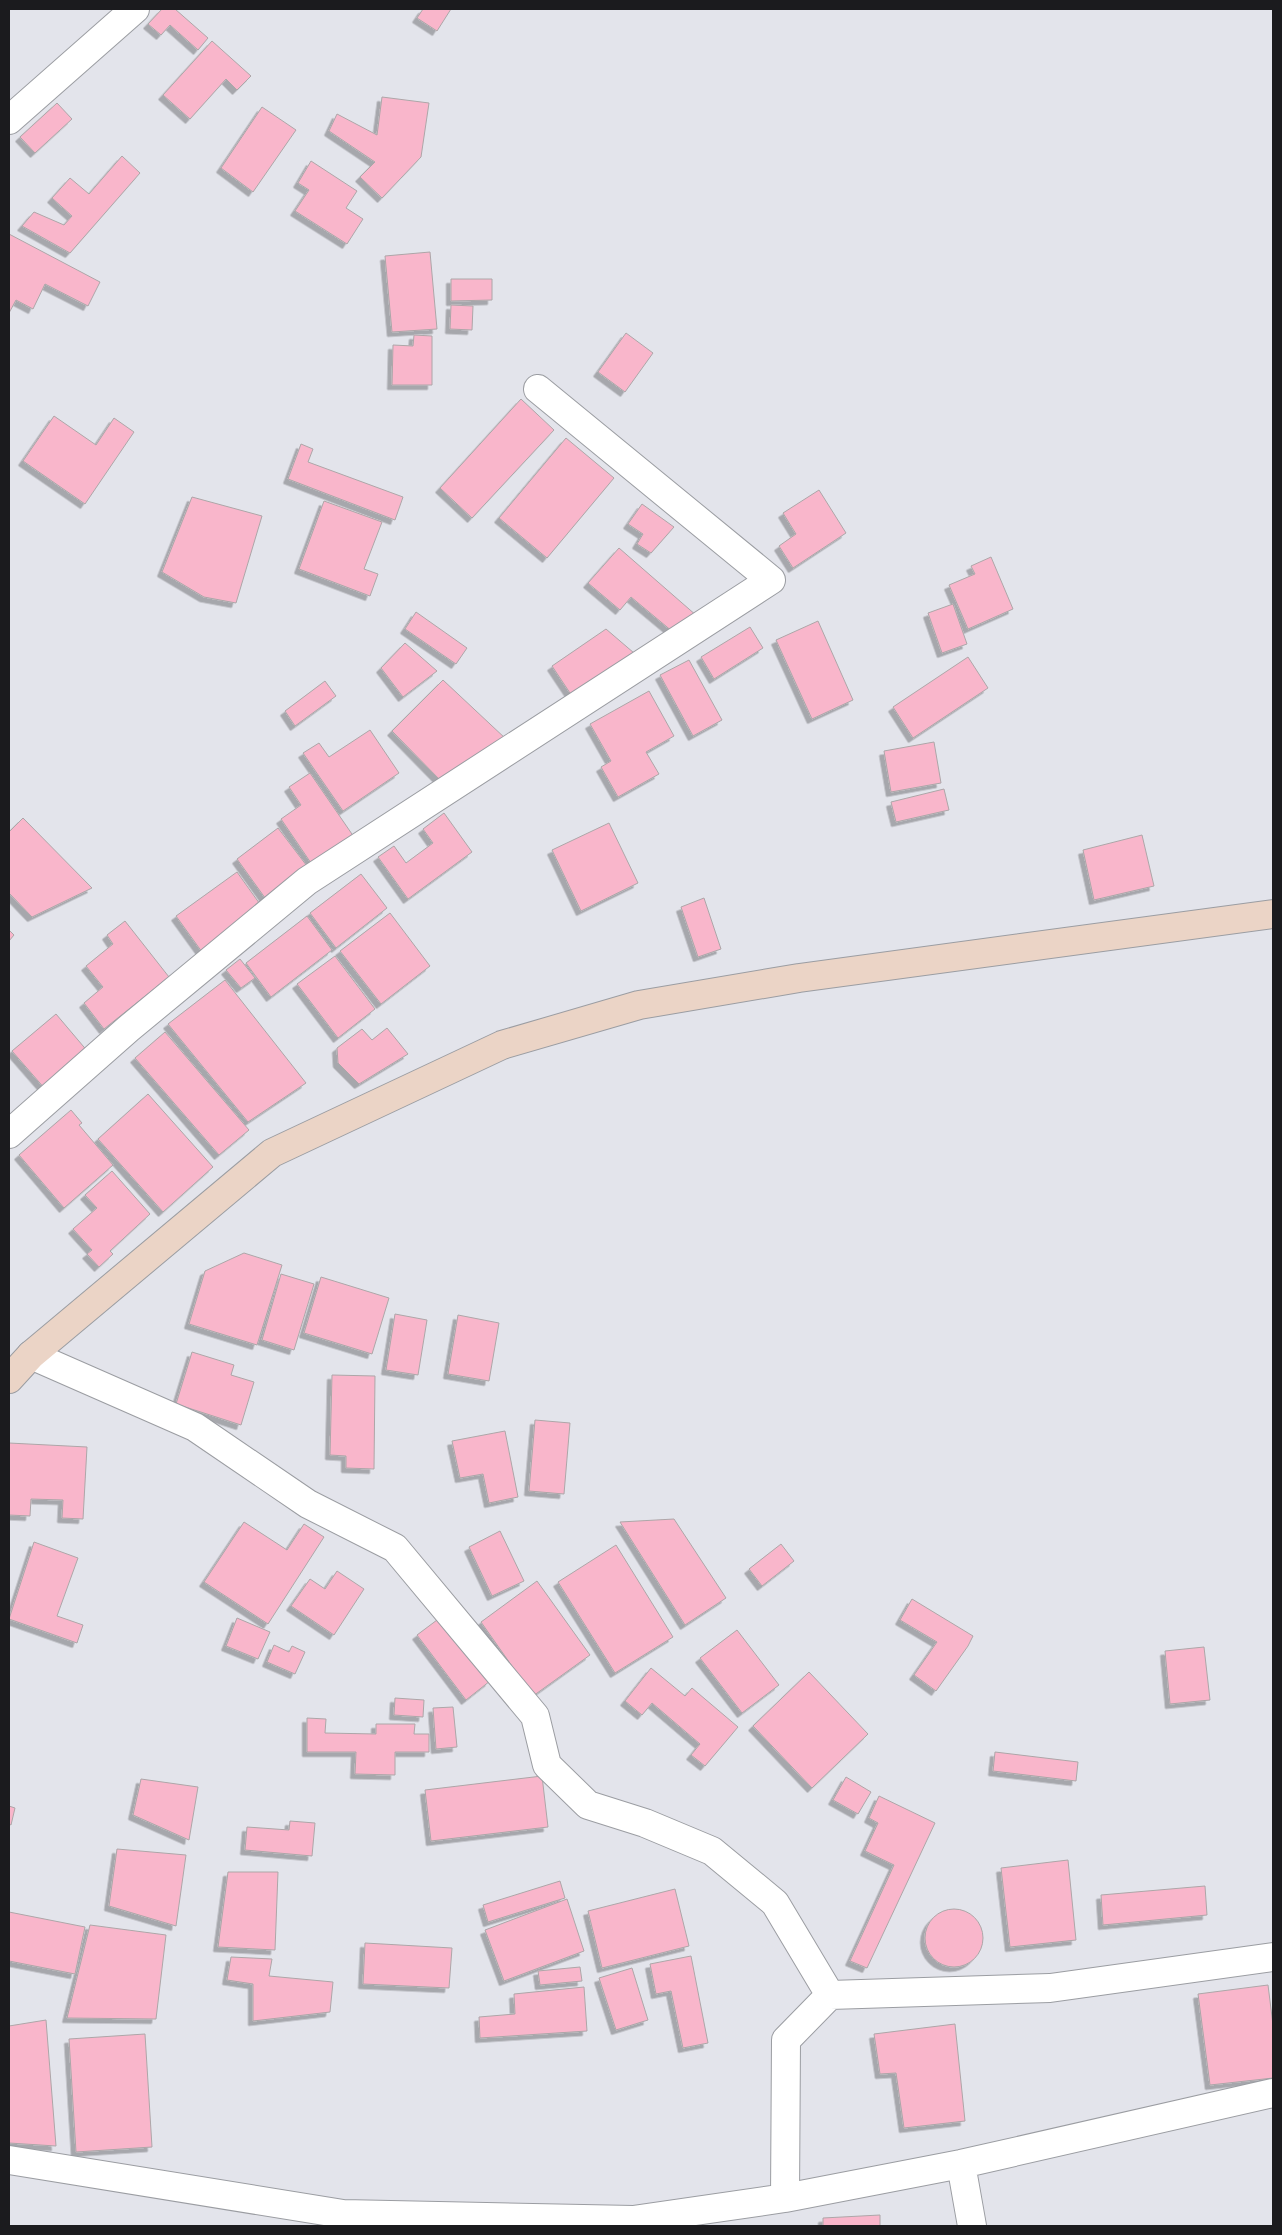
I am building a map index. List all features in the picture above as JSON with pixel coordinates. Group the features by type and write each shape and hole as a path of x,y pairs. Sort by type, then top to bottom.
{"main road":[{"path":"9,1379 31,1355 272,1154 502,1045 648,1003 798,978 1273,914"}],"street":[{"path":"9,120 135,9"},
{"path":"9,1134 128,1029 307,882 771,580 538,389"},
{"path":"31,1355 195,1427 308,1504 395,1548 535,1716 547,1765 588,1805 645,1823 712,1851 775,1903 830,1995"},
{"path":"785,2198 786,2040 830,1995 1050,1988 1273,1956"},
{"path":"9,2160 343,2214 633,2220 785,2198 961,2164 1273,2093"},
{"path":"961,2164 972,2226"}],"building":[{"path":"162,9 175,9 208,38 198,50 170,25 161,35 148,24"},
{"path":"423,9 451,9 437,31 417,18"},
{"path":"212,41 251,76 237,90 226,79 190,119 163,95"},
{"path":"382,97 429,103 421,157 382,198 360,177 375,162 329,131 337,114 377,135"},
{"path":"57,103 72,119 35,153 20,137"},
{"path":"262,107 296,130 253,192 221,168"},
{"path":"122,156 140,173 70,253 22,226 34,212 64,225 72,216 52,198 70,178 89,194"},
{"path":"311,161 357,191 346,208 363,219 347,244 295,211 309,190 298,183"},
{"path":"9,234 100,282 88,306 45,284 33,309 16,300 9,313"},
{"path":"430,252 437,329 392,332 385,256"},
{"path":"451,279 492,279 492,300 451,301"},
{"path":"451,305 473,306 472,330 450,329"},
{"path":"626,333 653,353 625,392 598,372"},
{"path":"414,335 432,336 432,385 392,385 393,345 413,346"},
{"path":"521,399 554,430 472,518 440,488"},
{"path":"54,416 96,445 114,418 134,432 85,504 23,461"},
{"path":"566,438 614,478 547,558 499,518"},
{"path":"301,444 313,449 308,462 403,497 395,520 288,479"},
{"path":"819,490 846,533 793,568 779,546 796,534 783,513"},
{"path":"192,497 262,516 236,603 204,597 162,572"},
{"path":"324,501 382,522 364,569 378,574 370,596 299,569"},
{"path":"642,504 674,527 651,553 637,544 643,534 628,524"},
{"path":"619,548 697,616 673,632 631,597 620,610 588,583"},
{"path":"991,557 1013,609 968,629 949,585 975,574 971,566"},
{"path":"953,604 967,644 942,653 928,613"},
{"path":"416,612 467,648 456,664 405,629"},
{"path":"818,621 853,700 812,719 776,640"},
{"path":"750,627 763,648 714,679 701,657"},
{"path":"606,629 634,653 572,696 552,666"},
{"path":"405,643 437,671 403,697 381,668"},
{"path":"968,657 988,688 913,738 893,707"},
{"path":"689,660 722,720 693,736 660,675"},
{"path":"443,680 506,739 442,782 392,731"},
{"path":"325,681 336,696 295,726 285,711"},
{"path":"649,691 674,736 646,752 659,774 618,797 601,767 611,761 590,724"},
{"path":"370,730 399,773 343,811 303,753 319,743 329,757"},
{"path":"934,742 941,783 891,792 884,751"},
{"path":"310,773 354,837 313,866 281,819 301,805 289,787"},
{"path":"944,789 949,810 896,822 891,802"},
{"path":"444,813 472,852 408,899 378,857 394,846 406,863 433,843 423,829"},
{"path":"23,818 92,888 32,917 9,893 9,832"},
{"path":"609,823 638,883 581,911 552,850"},
{"path":"278,828 310,870 268,902 237,859"},
{"path":"1142,835 1154,886 1094,900 1083,850"},
{"path":"237,872 262,907 202,952 176,916"},
{"path":"361,874 387,908 336,948 310,913"},
{"path":"704,898 721,949 698,957 681,907"},
{"path":"390,913 430,966 381,1004 340,951"},
{"path":"307,916 332,950 271,997 246,963"},
{"path":"125,921 169,977 104,1029 84,1003 103,987 86,966 113,944 107,935"},
{"path":"9,930 14,935 9,941"},
{"path":"335,956 375,1009 338,1038 297,984"},
{"path":"240,959 255,978 241,988 226,970"},
{"path":"225,980 306,1083 248,1122 168,1024"},
{"path":"56,1014 89,1053 46,1090 12,1051"},
{"path":"387,1028 408,1054 359,1084 338,1063 337,1048 362,1029 372,1040"},
{"path":"165,1032 249,1130 219,1155 135,1058"},
{"path":"148,1094 213,1167 163,1212 98,1139"},
{"path":"71,1110 82,1123 79,1125 113,1165 64,1208 19,1155"},
{"path":"112,1171 150,1214 110,1251 113,1254 99,1267 87,1254 92,1250 73,1229 97,1208 85,1195"},
{"path":"244,1253 282,1265 257,1345 189,1324 205,1271"},
{"path":"281,1274 314,1284 294,1350 262,1340"},
{"path":"321,1277 389,1298 372,1354 304,1333"},
{"path":"395,1314 427,1320 418,1375 386,1370"},
{"path":"458,1315 499,1323 489,1381 448,1374"},
{"path":"192,1352 234,1365 231,1375 254,1382 241,1425 176,1404"},
{"path":"332,1375 375,1376 374,1469 346,1468 346,1456 330,1455"},
{"path":"535,1420 570,1423 564,1494 529,1491"},
{"path":"505,1431 518,1497 489,1503 483,1474 460,1478 452,1441"},
{"path":"9,1443 87,1447 83,1519 62,1518 63,1500 31,1499 30,1516 9,1515"},
{"path":"674,1519 726,1598 685,1625 620,1522"},
{"path":"244,1522 287,1550 304,1524 324,1537 268,1624 204,1582"},
{"path":"500,1531 524,1581 492,1596 469,1547"},
{"path":"34,1542 78,1558 57,1616 83,1625 77,1643 9,1619"},
{"path":"781,1544 794,1561 762,1586 749,1569"},
{"path":"616,1545 673,1637 615,1673 558,1582"},
{"path":"337,1571 364,1589 334,1635 291,1606 310,1579 325,1589"},
{"path":"537,1581 590,1655 533,1696 481,1622"},
{"path":"912,1599 973,1636 936,1691 914,1675 937,1642 900,1620"},
{"path":"441,1617 490,1681 466,1700 417,1635"},
{"path":"237,1618 270,1632 258,1659 226,1646"},
{"path":"737,1630 779,1685 742,1713 700,1658"},
{"path":"274,1645 289,1652 292,1646 305,1652 295,1674 267,1662"},
{"path":"1204,1647 1210,1700 1170,1704 1165,1651"},
{"path":"651,1668 685,1696 692,1688 738,1727 705,1766 691,1755 700,1744 652,1703 642,1715 625,1701"},
{"path":"809,1672 868,1734 812,1788 753,1726"},
{"path":"395,1698 424,1700 423,1717 394,1715"},
{"path":"453,1707 457,1747 436,1749 433,1708"},
{"path":"307,1718 326,1719 325,1733 376,1734 376,1724 415,1724 414,1734 429,1734 429,1752 395,1752 395,1775 355,1774 356,1752 307,1752"},
{"path":"995,1752 1078,1762 1076,1781 993,1771"},
{"path":"542,1776 548,1827 431,1841 425,1790"},
{"path":"846,1777 871,1792 858,1814 833,1800"},
{"path":"141,1779 198,1787 189,1840 133,1815"},
{"path":"879,1796 935,1823 867,1968 850,1961 894,1865 865,1851 878,1823 869,1818"},
{"path":"9,1806 15,1808 11,1825 9,1824"},
{"path":"290,1821 315,1823 312,1856 245,1850 247,1827 289,1830"},
{"path":"117,1849 186,1855 176,1926 109,1906"},
{"path":"1068,1860 1076,1940 1010,1947 1001,1868"},
{"path":"228,1872 278,1872 275,1950 218,1947"},
{"path":"560,1881 565,1898 488,1922 483,1905"},
{"path":"1205,1886 1207,1915 1103,1925 1101,1895"},
{"path":"675,1889 689,1946 602,1968 588,1911"},
{"path":"567,1899 584,1951 504,1981 485,1930"},
{"path":"948,1909 960,1909 975,1917 983,1932 983,1944 975,1959 960,1967 948,1967 933,1959 925,1944 925,1932 933,1917"},
{"path":"9,1912 85,1927 75,1974 9,1961"},
{"path":"90,1925 166,1935 156,2019 67,2018"},
{"path":"365,1943 452,1948 449,1988 363,1984"},
{"path":"691,1956 708,2043 683,2048 671,1991 656,1994 650,1964"},
{"path":"231,1957 272,1959 269,1976 333,1982 330,2012 253,2021 253,1984 227,1980"},
{"path":"580,1967 582,1981 540,1985 538,1971"},
{"path":"632,1968 648,2020 616,2030 599,1978"},
{"path":"1268,1985 1273,2025 1273,2078 1210,2085 1198,1994"},
{"path":"584,1987 587,2031 480,2038 479,2017 515,2014 514,1994"},
{"path":"46,2020 56,2146 9,2143 9,2026"},
{"path":"955,2024 965,2121 904,2128 896,2073 880,2074 874,2034"},
{"path":"145,2034 152,2147 76,2152 69,2039"},
{"path":"880,2215 880,2226 823,2226 823,2218"}]}
